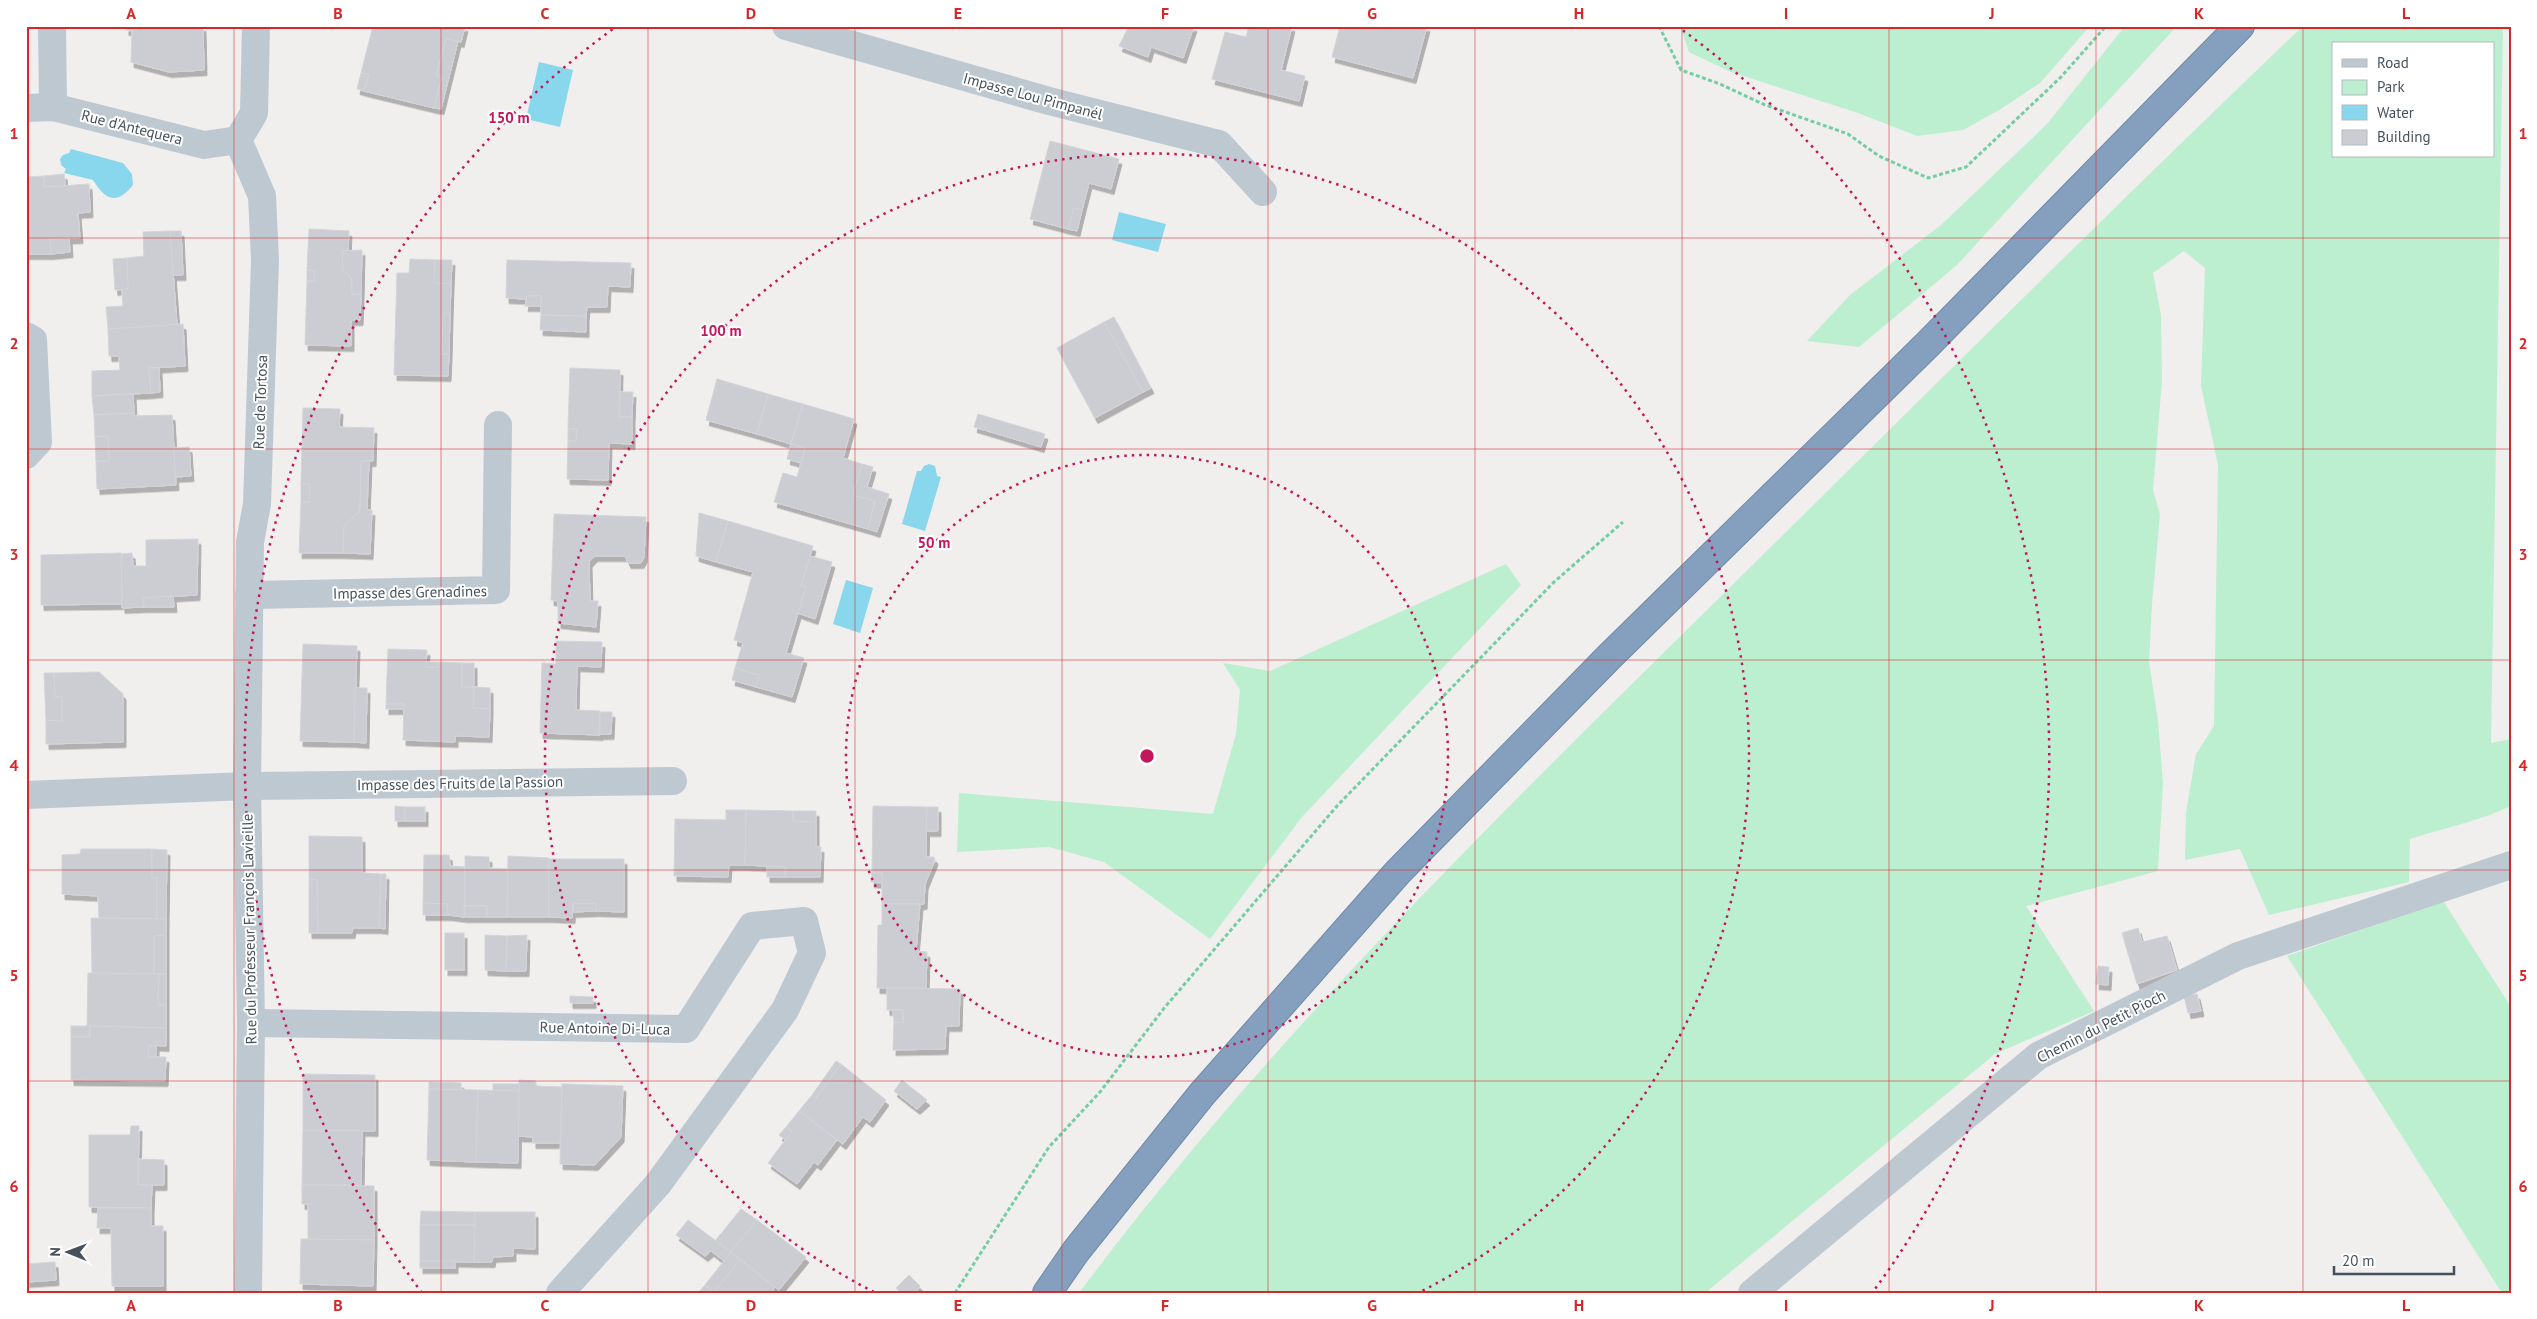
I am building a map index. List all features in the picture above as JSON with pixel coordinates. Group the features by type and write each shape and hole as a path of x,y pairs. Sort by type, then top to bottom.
{"highway":[{"path":"1047,1293 1076,1251 1202,1094 1398,872 1609,657 1928,344 2239,28"}],"street":[{"path":"40,108 52,26"},
{"path":"238,140 254,113 256,26"},
{"name":"Impasse Lou Pimpanél","path":"786,26 1049,101 1219,144 1263,192"},
{"name":"Rue d'Antequera","path":"40,108 204,145 238,140"},
{"name":"Rue de Tortosa","path":"238,140 262,196 265,260 257,504 250,542 247,786"},
{"path":"26,336 33,340 38,442 26,455"},
{"name":"Impasse des Grenadines","path":"249,595 496,590 498,425"},
{"name":"Impasse des Fruits de la Passion","path":"247,786 673,781"},
{"path":"26,795 247,786"},
{"name":"Rue du Professeur François Lavieille","path":"247,786 251,1023 248,1293"},
{"name":"Chemin du Petit Pioch","path":"1752,1293 2038,1056 2238,956 2511,865"},
{"name":"Rue Antoine Di-Luca","path":"251,1023 686,1029 752,926 804,921 812,953 785,1010 658,1184 560,1293"}],"path":[{"path":"1659,26 1681,70 1720,84 1763,104 1848,134 1879,156 1928,178 1966,167 2061,78 2106,26"},
{"path":"955,1293 1049,1147 1100,1092 1165,1007 1337,806 1554,582 1623,522"}],"green space":[{"path":"1680,26 2090,26 2040,83 2001,109 1963,130 1917,136 1858,113 1731,72 1689,52"},
{"path":"2125,26 2177,26 1957,265 1859,347 1807,341 1850,295 1941,225 2047,124"},
{"path":"2303,26 2503,26 2491,743 2511,739 2511,806 2474,820 2410,839 2409,882 2269,915 2240,849 2185,860 2186,812 2196,754 2214,726 2218,465 2201,386 2205,268 2184,251 2153,273 2161,315 2162,380 2153,490 2160,514 2149,661 2158,721 2163,783 2158,871 2026,906 2094,1011 1995,1054 1705,1293 1079,1293 1150,1201 1225,1112 1302,1024 1381,939 1461,855 1625,690 2004,316"},
{"path":"1506,564 1521,585 1302,817 1210,939 1104,862 1049,847 957,852 959,793 1213,814 1236,734 1240,690 1223,663 1270,671"},
{"path":"2443,901 2511,1007 2511,1293 2502,1293 2287,956"}],"water":[{"path":"539,62 573,70 560,127 526,119"},
{"path":"71,149 123,163 132,174 133,185 122,196 112,198 102,192 93,180 64,173 66,169 61,165 60,159 63,155 69,153"},
{"path":"1119,212 1166,224 1158,252 1112,240"},
{"path":"929,464 935,466 937,476 941,477 925,531 902,524 917,471 921,471 924,466"},
{"path":"846,580 873,588 860,633 833,624"}],"building":[{"path":"126,26 203,26 204,70 169,72 131,62 132,30 126,30"},
{"path":"373,26 465,26 461,42 446,39 436,76 442,77 434,108 364,91 369,74 361,73"},
{"path":"1129,26 1194,26 1183,58 1151,47 1148,57 1119,46"},
{"path":"1249,26 1292,26 1281,70 1305,76 1299,101 1212,79 1225,32 1246,37"},
{"path":"1340,26 1427,26 1413,78 1332,57"},
{"path":"446,39 458,41 441,109 434,108 442,77 436,76"},
{"path":"361,73 369,74 364,91 357,89"},
{"path":"1050,141 1119,159 1111,189 1089,183 1082,210 1074,208 1068,229 1030,219"},
{"path":"64,174 65,186 44,187 44,176"},
{"path":"44,176 44,187 89,184 90,212 78,213 80,238 50,239 51,254 26,254 26,177"},
{"path":"1074,208 1082,210 1077,231 1068,229"},
{"path":"309,229 349,231 348,251 343,251 342,269 352,279 352,294 361,294 360,320 351,320 351,346 305,345 307,281 314,281 315,271 307,270"},
{"path":"170,231 181,231 183,275 171,275"},
{"path":"170,231 177,325 108,329 106,307 123,306 122,289 128,289 127,258 144,256 143,232"},
{"path":"69,238 70,252 51,254 50,239"},
{"path":"362,250 361,294 352,294 352,279 342,269 343,251"},
{"path":"127,258 128,289 115,290 113,259"},
{"path":"410,259 435,260 434,283 451,284 450,314 443,313 442,354 449,354 448,376 394,375 397,273 409,273"},
{"path":"435,260 452,260 451,284 434,283"},
{"path":"507,260 631,263 630,287 608,286 607,307 587,307 586,316 541,315 541,296 527,296 527,299 506,298"},
{"path":"307,270 315,271 314,281 307,281"},
{"path":"527,296 541,296 541,306 525,306"},
{"path":"443,313 450,314 449,354 442,354"},
{"path":"541,315 586,316 586,332 540,330"},
{"path":"1114,317 1151,388 1143,392 1104,322"},
{"path":"1104,322 1143,392 1095,418 1057,348"},
{"path":"183,324 185,366 149,368 151,393 92,396 92,371 120,370 119,356 109,356 108,329"},
{"path":"149,368 159,368 160,392 151,393"},
{"path":"570,368 620,370 619,417 632,417 632,444 609,443 608,480 567,479 568,441 576,441 577,429 568,429"},
{"path":"717,379 768,394 757,434 706,420"},
{"path":"620,392 633,392 632,417 619,417"},
{"path":"133,394 134,413 94,415 92,396"},
{"path":"768,394 803,404 791,444 757,434"},
{"path":"803,404 854,419 843,458 862,464 853,495 875,501 868,529 774,502 783,473 797,477 805,448 791,444"},
{"path":"303,408 340,409 339,427 374,428 373,461 361,461 360,511 344,526 343,553 299,553 301,502 309,502 310,484 301,484"},
{"path":"134,413 134,416 172,415 176,485 97,489 96,461 109,461 108,436 95,437 94,415"},
{"path":"978,414 1045,434 1041,447 974,427"},
{"path":"568,429 577,429 576,441 568,441"},
{"path":"108,436 109,461 96,461 95,437"},
{"path":"791,444 805,448 801,463 787,459"},
{"path":"189,447 191,476 175,477 174,448"},
{"path":"361,461 369,461 367,510 372,510 370,554 343,553 344,526 360,511"},
{"path":"862,464 873,467 867,487 889,494 877,532 868,529 875,501 853,495"},
{"path":"301,484 310,484 309,502 301,502"},
{"path":"699,513 728,521 716,562 696,556"},
{"path":"554,514 646,517 644,557 641,563 628,563 625,556 595,556 589,562 590,601 598,601 596,627 558,623 558,601 551,600"},
{"path":"728,521 813,546 801,586 806,587 786,653 804,658 792,697 756,687 759,675 735,668 743,643 734,640 753,572 716,562"},
{"path":"198,539 197,595 144,598 144,607 122,608 121,554 132,553 133,566 146,566 146,540"},
{"path":"121,553 122,604 41,605 41,555"},
{"path":"810,556 832,562 815,619 798,613 806,587 801,586"},
{"path":"173,596 174,607 144,607 144,598"},
{"path":"556,641 602,642 601,667 577,666 576,710 600,711 600,735 540,733 542,663 556,664"},
{"path":"303,644 357,646 354,742 300,741"},
{"path":"388,649 427,650 426,667 438,667 438,662 462,663 462,687 474,687 473,708 490,709 489,737 455,736 455,742 403,740 404,704 386,704"},
{"path":"426,662 438,662 438,667 426,667"},
{"path":"462,663 474,663 474,687 462,687"},
{"path":"735,668 759,675 756,687 732,680"},
{"path":"99,672 123,694 123,742 46,744 46,720 62,721 62,697 55,697 54,673"},
{"path":"44,673 54,673 55,697 62,697 62,721 46,720"},
{"path":"474,687 490,688 490,709 473,708"},
{"path":"355,688 367,688 366,743 354,742"},
{"path":"386,704 404,704 404,709 386,709"},
{"path":"600,712 612,712 611,734 600,734"},
{"path":"395,806 405,807 405,821 395,821"},
{"path":"873,806 927,807 926,857 934,857 935,860 925,884 924,904 882,904 882,873 872,873"},
{"path":"405,807 425,807 425,821 405,821"},
{"path":"927,807 938,807 938,831 926,831"},
{"path":"726,810 746,810 745,865 729,865 728,877 674,876 675,819 726,820"},
{"path":"746,810 793,811 793,821 816,822 816,847 821,847 820,877 785,877 785,867 745,865"},
{"path":"793,811 816,811 816,822 793,821"},
{"path":"309,836 362,837 362,873 381,874 379,928 353,928 352,933 318,933 317,880 309,880"},
{"path":"81,849 152,849 152,878 157,878 157,919 99,918 98,896 62,894 62,855 80,854"},
{"path":"152,849 167,850 166,919 157,919 157,878 152,878"},
{"path":"424,855 449,855 450,866 465,867 464,917 448,915 447,904 423,903"},
{"path":"465,856 489,857 489,868 509,869 507,917 487,917 487,906 465,906"},
{"path":"508,856 549,858 549,917 507,917"},
{"path":"549,859 624,859 624,912 596,911 596,904 573,903 572,918 549,917"},
{"path":"767,866 785,867 785,877 767,877"},
{"path":"872,873 882,873 883,883 871,882"},
{"path":"381,874 386,874 385,929 379,928"},
{"path":"309,880 317,880 318,933 309,933"},
{"path":"423,903 447,904 448,915 423,915"},
{"path":"573,903 596,904 596,911 573,912"},
{"path":"882,904 920,904 916,951 927,952 926,988 877,988 878,925 882,925"},
{"path":"465,906 487,906 487,917 464,917"},
{"path":"91,918 166,919 166,935 154,936 154,974 92,973"},
{"path":"2138,928 2142,942 2167,936 2177,970 2137,984 2122,933"},
{"path":"445,933 464,933 464,970 445,970"},
{"path":"166,935 166,974 154,974 154,936"},
{"path":"485,935 507,936 506,971 485,970"},
{"path":"527,935 526,971 506,971 507,936"},
{"path":"2098,966 2109,967 2108,985 2096,984"},
{"path":"88,973 159,974 158,1005 166,1005 166,1028 87,1026"},
{"path":"159,974 166,974 166,1005 158,1005"},
{"path":"887,988 960,989 959,1026 946,1026 945,1049 893,1050 894,1022 903,1023 903,1010 887,1010"},
{"path":"2197,994 2201,1011 2188,1013 2184,996"},
{"path":"570,996 593,997 593,1003 570,1003"},
{"path":"893,1010 903,1010 903,1023 894,1022"},
{"path":"71,1026 90,1026 90,1037 71,1037"},
{"path":"90,1026 166,1028 166,1046 149,1045 148,1057 166,1057 165,1081 71,1080 71,1037 90,1037"},
{"path":"149,1045 156,1046 156,1057 148,1057"},
{"path":"836,1061 841,1064 816,1098 812,1095"},
{"path":"841,1064 886,1100 870,1122 863,1117 843,1144 799,1111 812,1095 816,1098"},
{"path":"303,1074 375,1075 375,1131 303,1130"},
{"path":"519,1080 536,1081 536,1086 562,1087 560,1143 533,1143 533,1137 517,1136"},
{"path":"902,1080 927,1100 917,1109 894,1091"},
{"path":"429,1082 461,1083 461,1090 429,1089"},
{"path":"493,1084 519,1084 519,1091 493,1091"},
{"path":"562,1084 623,1086 621,1137 595,1165 560,1164"},
{"path":"429,1089 478,1090 476,1162 427,1160"},
{"path":"478,1090 519,1091 518,1163 476,1162"},
{"path":"799,1111 837,1140 818,1165 814,1162 797,1184 768,1163 792,1131 786,1127"},
{"path":"131,1126 139,1126 138,1185 152,1185 151,1208 89,1207 89,1135 130,1135"},
{"path":"786,1127 792,1131 786,1140 779,1135"},
{"path":"303,1130 362,1131 361,1185 302,1185"},
{"path":"139,1159 164,1160 164,1185 138,1185"},
{"path":"302,1185 374,1186 374,1240 308,1239 308,1204 302,1204"},
{"path":"98,1208 151,1208 151,1226 163,1226 163,1286 112,1286 111,1228 97,1228"},
{"path":"741,1209 757,1220 731,1252 715,1241"},
{"path":"421,1211 475,1212 475,1225 420,1225"},
{"path":"475,1212 535,1212 535,1249 513,1248 513,1256 493,1257 492,1262 474,1262"},
{"path":"688,1220 731,1252 724,1261 711,1251 705,1256 676,1235"},
{"path":"757,1220 806,1257 779,1290 731,1252"},
{"path":"420,1225 475,1225 474,1262 420,1261"},
{"path":"301,1239 374,1240 373,1286 300,1284"},
{"path":"731,1252 740,1260 714,1292 705,1285"},
{"path":"740,1260 775,1287 771,1293 714,1292"},
{"path":"420,1261 455,1261 455,1268 420,1268"},
{"path":"55,1262 56,1280 27,1282 26,1264"},
{"path":"909,1275 920,1286 916,1293 901,1293 896,1288"},
{"path":"705,1285 714,1292 715,1293 698,1293"}]}
